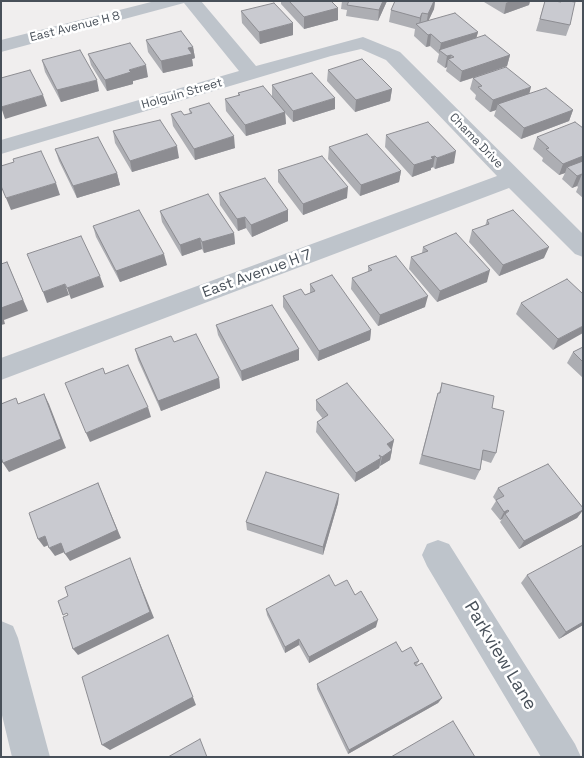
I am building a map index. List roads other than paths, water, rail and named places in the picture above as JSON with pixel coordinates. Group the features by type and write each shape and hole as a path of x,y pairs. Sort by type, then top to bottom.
{"street":[{"name":"East Avenue H 8","path":"1,46 177,1"},
{"path":"192,1 251,73"},
{"name":"Holguin Street","path":"1,147 251,73 325,52 363,44"},
{"name":"Chama Drive","path":"363,44 393,56 583,248"},
{"name":"East Avenue H 7","path":"1,369 513,178"},
{"name":"Parkview Lane","path":"438,555 562,757"},
{"path":"1,638 31,757"}]}
